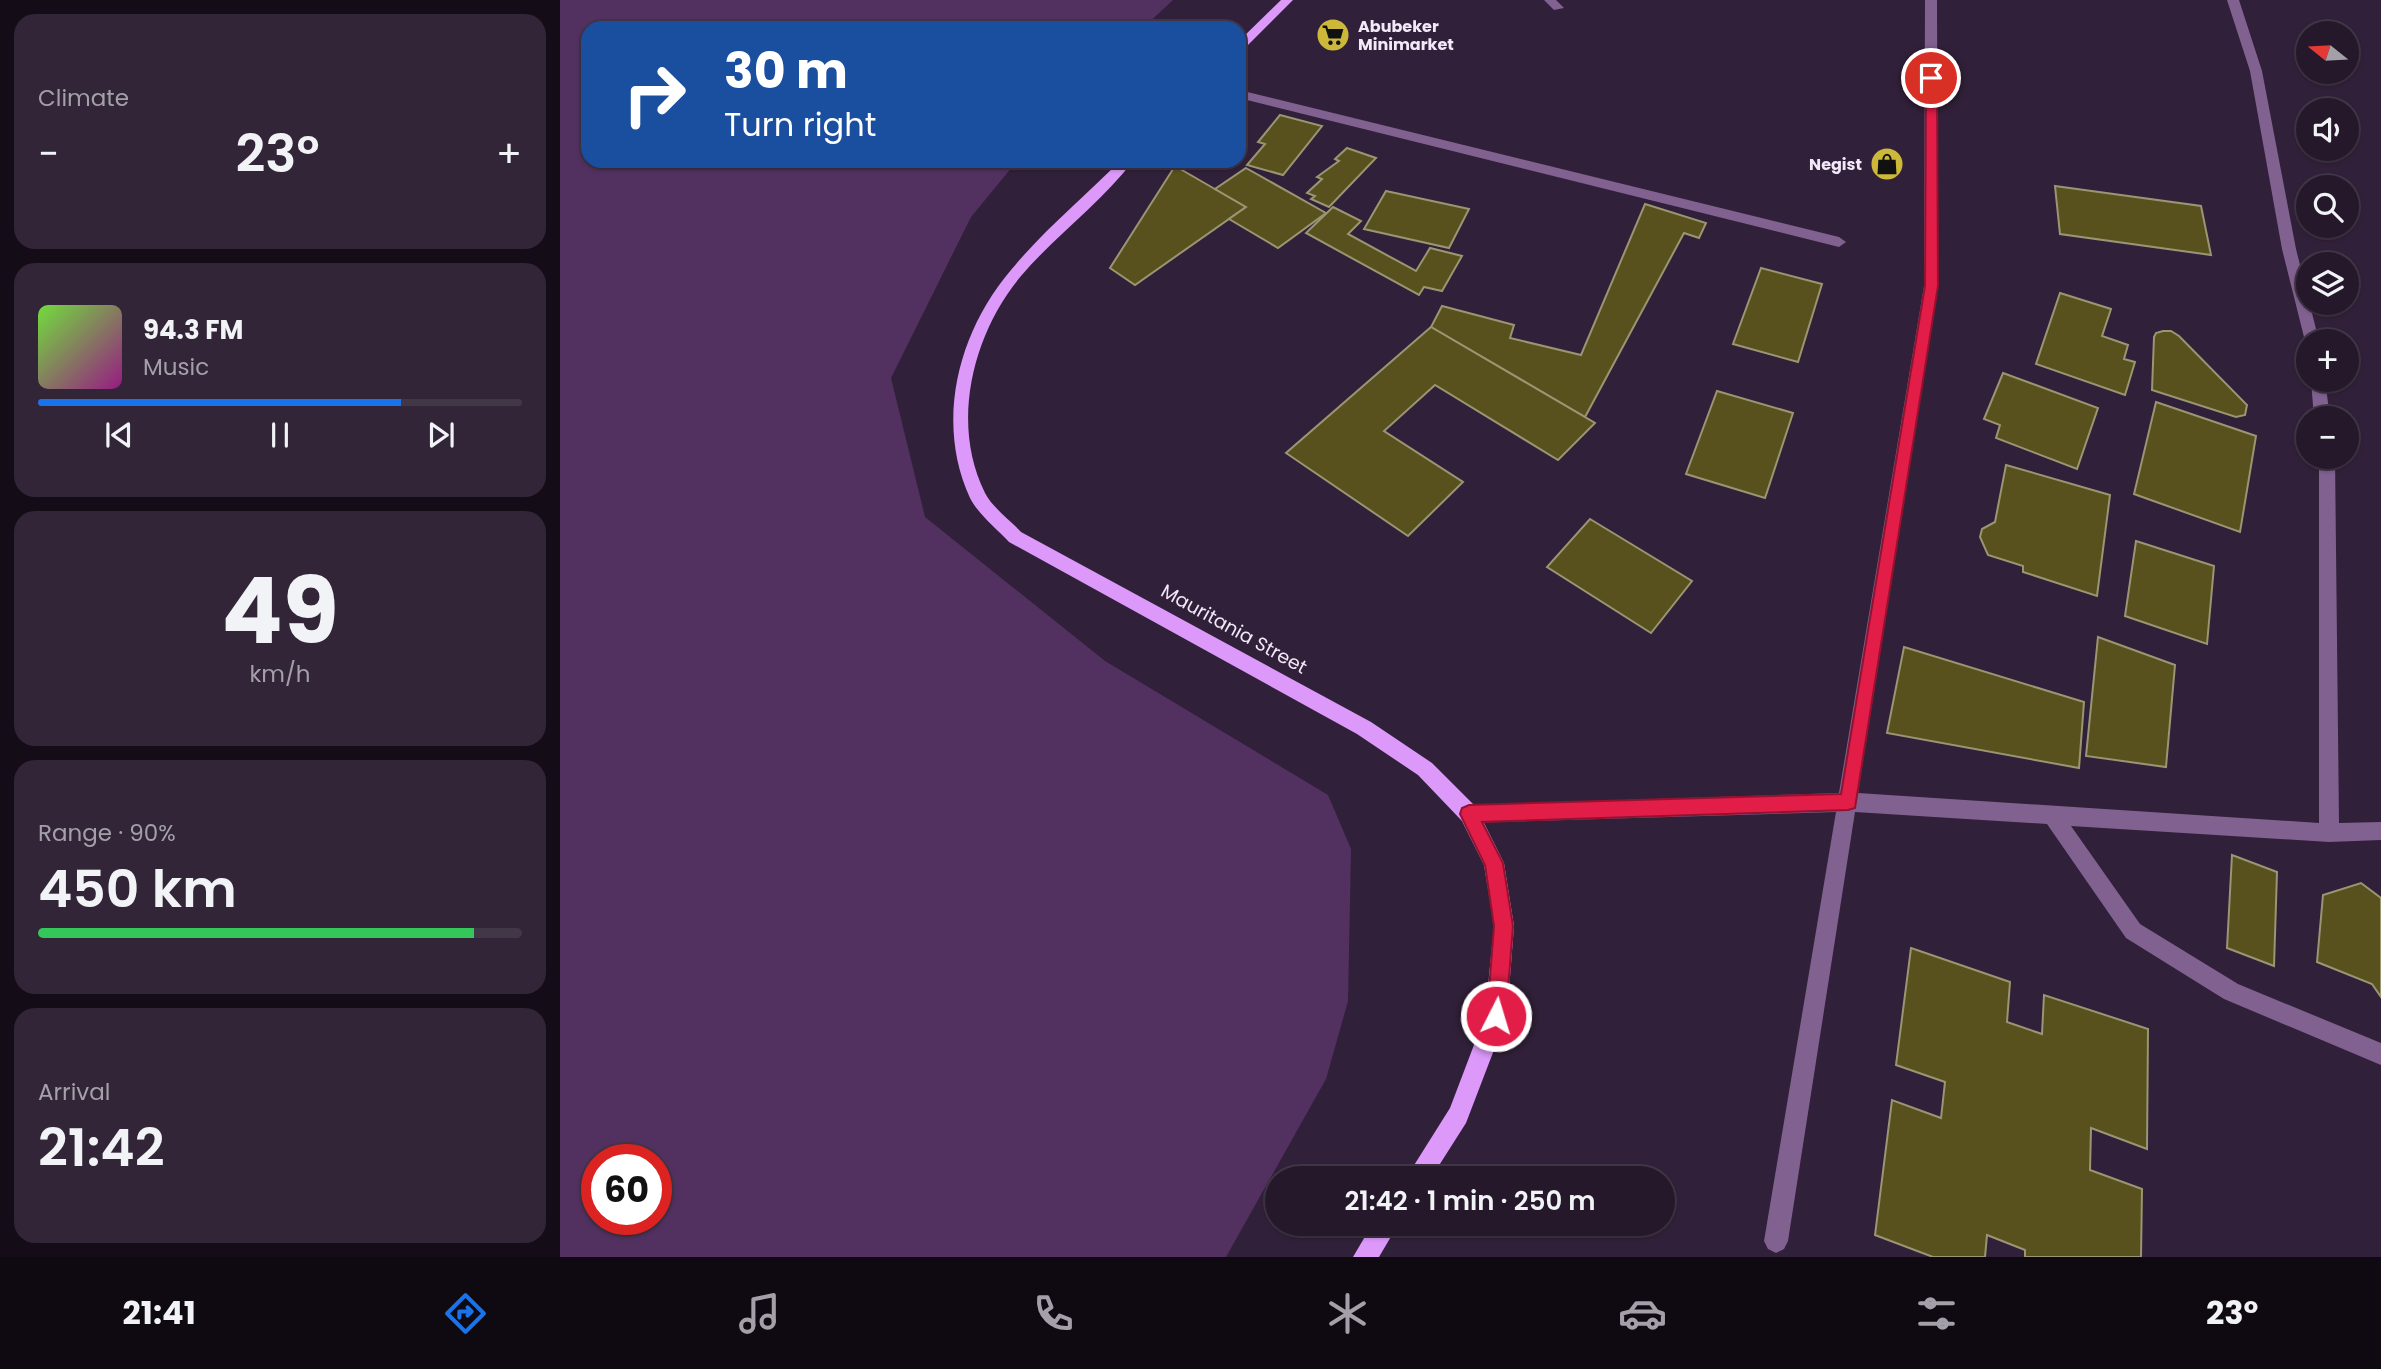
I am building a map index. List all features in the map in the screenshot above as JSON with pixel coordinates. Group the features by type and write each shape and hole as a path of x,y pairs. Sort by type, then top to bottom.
{"main road":[{"path":"1246,41 1287,0"},
{"name":"Mauritania Street","path":"1120,168 1015,274 981,326 961,390 962,443 978,498 1015,537 1364,728 1425,769 1469,814 1494,863 1504,926 1496,1016 1458,1115 1425,1166"},
{"path":"1365,1257 1379,1236"}],"street":[{"path":"1776,1241 1931,286 1931,0"},
{"path":"2233,0 2256,71 2289,250 2309,329"},
{"path":"1246,96 1839,242"},
{"path":"2327,469 2329,833"},
{"path":"1469,814 1848,802 2329,833 2381,831"},
{"path":"2052,815 2133,931 2231,992 2381,1054"}],"shaded area":[{"path":"560,0 1173,0 1150,21 581,21 581,168 1011,168 971,217 891,378 925,517 1105,661 1328,795 1351,849 1348,1001 1326,1079 1277,1166 1265,1166 1265,1188 1226,1257 560,1257"}],"building":[{"path":"1280,115 1322,126 1283,175 1247,165 1265,144 1258,142"},
{"path":"1347,148 1376,158 1329,207 1311,199 1315,196 1307,193 1322,179 1317,177 1339,161 1335,159"},
{"path":"1174,168 1178,168 1246,207 1135,285 1110,268"},
{"path":"1246,168 1326,213 1278,248 1229,219 1246,207 1215,189"},
{"path":"2055,186 2201,206 2211,255 2060,234"},
{"path":"1386,191 1469,209 1449,248 1364,229"},
{"path":"1645,204 1706,223 1699,238 1684,233 1585,417 1431,327 1442,306 1514,325 1510,338 1581,355"},
{"path":"1333,207 1361,221 1348,234 1416,271 1430,248 1462,256 1442,291 1424,287 1419,295 1306,233"},
{"path":"1761,268 1822,284 1798,362 1733,344"},
{"path":"2060,293 2111,309 2102,336 2128,345 2124,359 2135,362 2125,395 2036,364"},
{"path":"1431,327 1595,423 1558,460 1435,385 1384,431 1463,482 1408,536 1286,453"},
{"path":"2171,331 2179,336 2247,405 2245,415 2236,417 2152,390 2154,337 2156,333"},
{"path":"2003,373 2098,408 2077,469 1996,438 2000,425 1984,419"},
{"path":"1717,391 1793,413 1765,498 1686,474"},
{"path":"2156,402 2256,436 2240,532 2134,494"},
{"path":"2006,465 2110,495 2097,596 2023,572 2023,566 1988,555 1980,537 1982,529 1995,522"},
{"path":"1590,519 1692,581 1651,633 1547,567"},
{"path":"2136,541 2214,566 2207,644 2125,616"},
{"path":"2098,637 2175,665 2166,767 2086,756"},
{"path":"1904,647 2084,702 2079,768 1887,733"},
{"path":"2232,855 2277,872 2274,966 2227,948"},
{"path":"2361,883 2381,898 2381,997 2372,984 2317,962 2323,895"},
{"path":"1911,948 2010,982 2007,1022 2042,1034 2044,995 2148,1029 2147,1149 2091,1128 2090,1170 2142,1189 2141,1257 2025,1257 2025,1250 1987,1235 1985,1257 1933,1257 1875,1235 1892,1100 1941,1118 1945,1082 1896,1065"}],"place":[{"name":"Abubeker Minimarket","path":"1333,35"},
{"name":"Negist","path":"1887,164"}],"route":[{"path":"1496,1016 1504,926 1494,863 1469,814 1848,802 1931,286 1931,78"}]}
